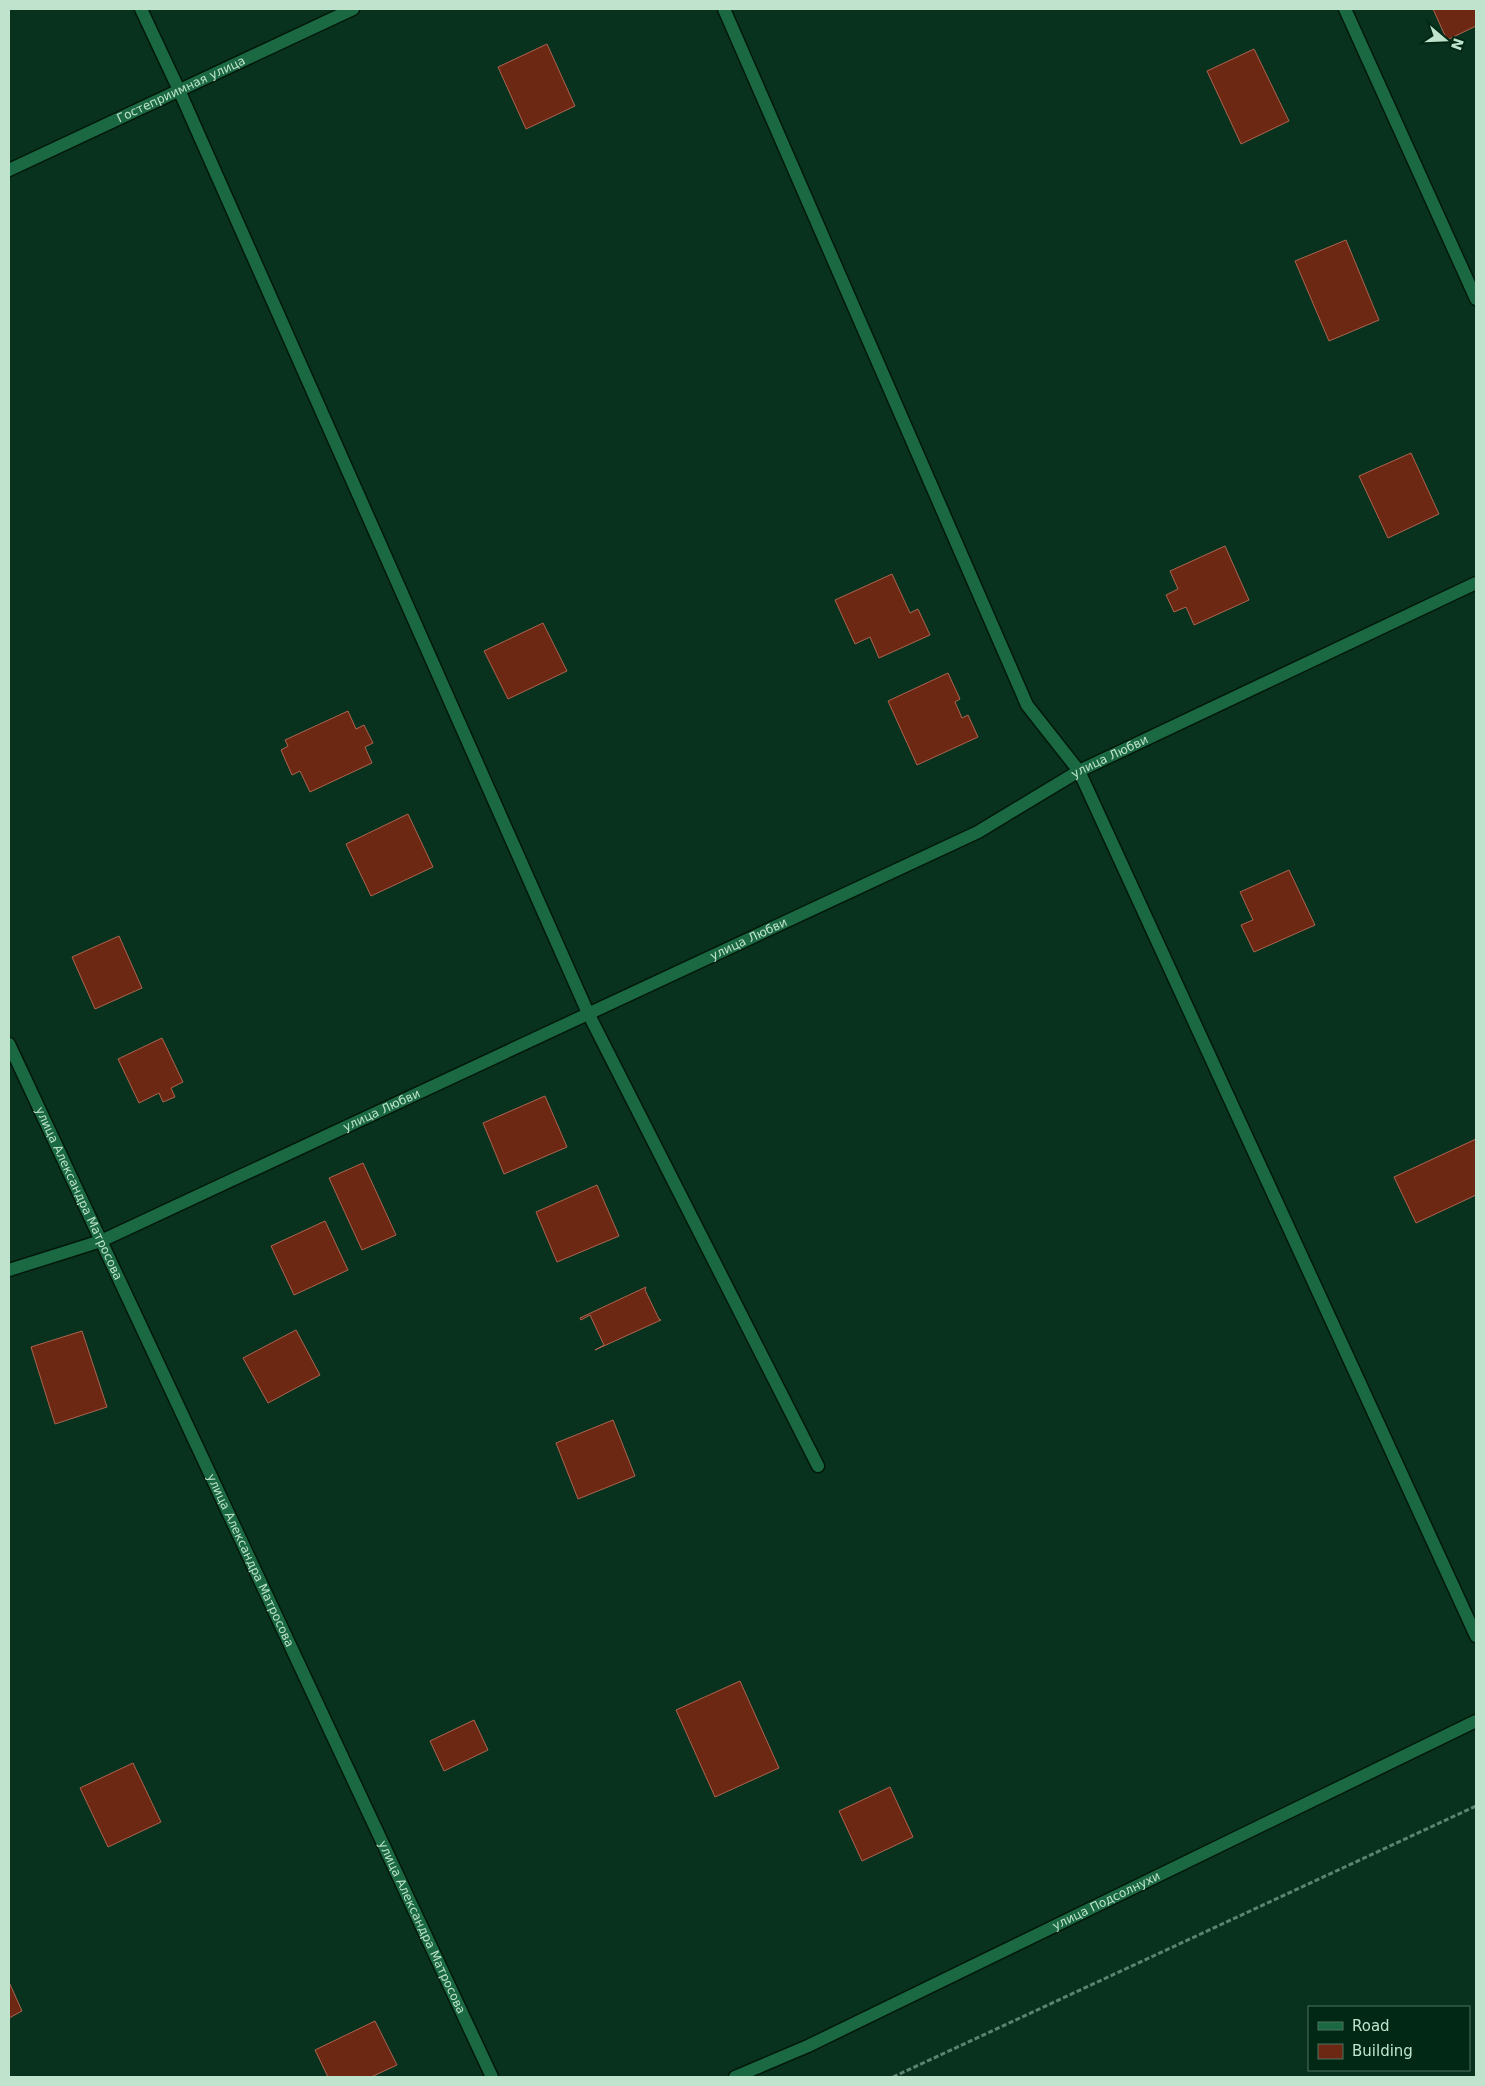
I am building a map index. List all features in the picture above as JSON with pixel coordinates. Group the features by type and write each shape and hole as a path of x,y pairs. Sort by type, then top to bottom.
{"street":[{"path":"141,9 179,90 588,1014 818,1466"},
{"name":"Гостеприимная улица","path":"9,170 353,9"},
{"path":"724,9 1026,705 1079,772 1476,1636"},
{"path":"1345,9 1476,299"},
{"name":"улица Любви","path":"9,1270 101,1241 978,832 1079,772 1476,583"},
{"name":"улица Александра Матросова","path":"9,1044 492,2077"},
{"name":"улица Подсолнухи","path":"735,2077 808,2046 1476,1721"}],"path":[{"path":"893,2077 1476,1806"}],"building":[{"path":"1433,9 1476,9 1476,26 1447,40"},
{"path":"547,44 575,106 526,129 498,67"},
{"path":"1254,49 1289,121 1241,144 1207,71"},
{"path":"1346,240 1379,320 1329,341 1295,261"},
{"path":"1411,453 1439,514 1388,538 1359,476"},
{"path":"1225,546 1249,600 1194,625 1186,607 1174,612 1166,595 1178,589 1170,571"},
{"path":"892,574 910,613 918,609 930,635 879,658 870,637 855,644 835,600"},
{"path":"543,623 567,671 508,699 484,651"},
{"path":"948,673 960,699 955,702 962,718 968,715 978,737 917,765 888,701"},
{"path":"348,711 356,729 364,725 373,743 365,747 372,763 310,792 300,771 292,775 281,750 288,746 285,740"},
{"path":"408,814 433,867 371,896 346,844"},
{"path":"1289,870 1315,925 1254,952 1241,925 1253,920 1240,892"},
{"path":"119,936 142,988 95,1009 72,957"},
{"path":"162,1038 183,1082 171,1088 175,1097 163,1102 159,1093 139,1103 118,1059"},
{"path":"545,1096 567,1147 504,1174 483,1123"},
{"path":"1476,1139 1476,1195 1416,1223 1394,1177"},
{"path":"363,1163 396,1235 362,1250 329,1178"},
{"path":"597,1185 619,1236 557,1262 536,1212"},
{"path":"325,1221 348,1270 294,1295 271,1246"},
{"path":"646,1287 645,1290 661,1320 595,1350 604,1345 590,1315 581,1320 580,1318"},
{"path":"296,1330 320,1375 268,1403 243,1358"},
{"path":"82,1331 107,1407 55,1424 31,1347"},
{"path":"613,1420 635,1476 578,1499 556,1443"},
{"path":"740,1681 779,1768 715,1797 676,1710"},
{"path":"474,1720 488,1750 444,1771 430,1741"},
{"path":"133,1763 161,1822 108,1847 80,1788"},
{"path":"890,1787 913,1837 862,1861 839,1811"},
{"path":"9,1982 22,2011 9,2018"},
{"path":"375,2021 397,2065 371,2077 328,2077 315,2050"}]}
